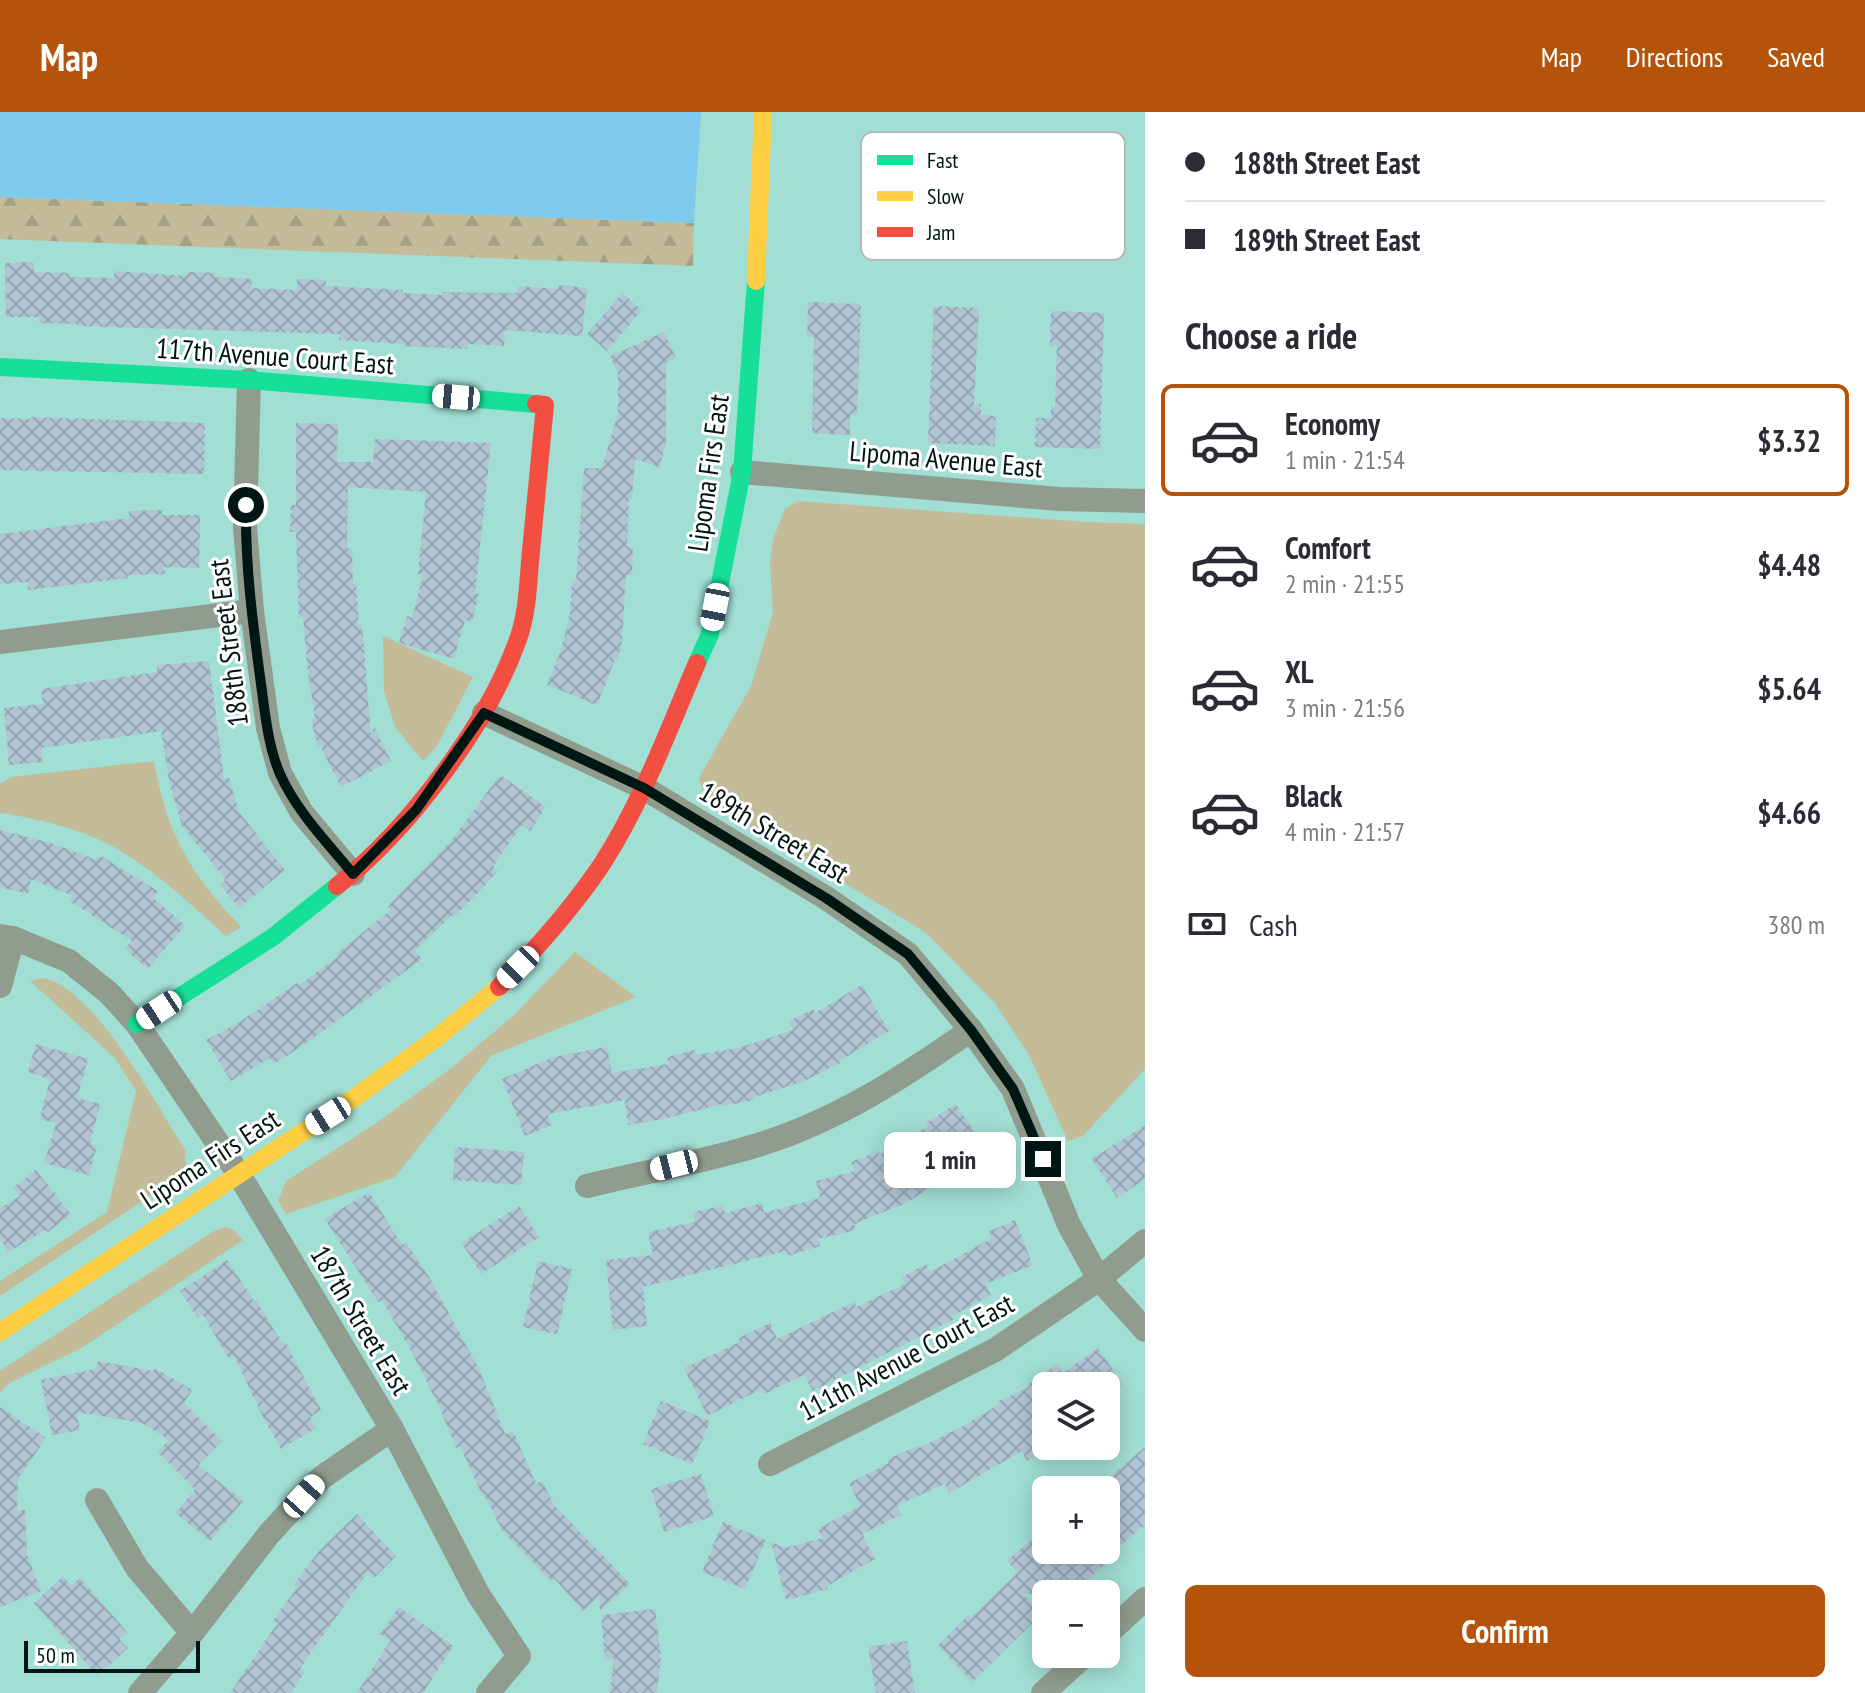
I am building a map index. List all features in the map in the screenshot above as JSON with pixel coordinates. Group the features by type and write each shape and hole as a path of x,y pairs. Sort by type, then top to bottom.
{"street":[{"name":"Lipoma Firs East","path":"0,1332 350,1101 487,999 534,951 601,865 644,788 710,634 742,472 756,289 763,112"},
{"name":"117th Avenue Court East","path":"0,367 249,380 545,405 527,597 518,641 484,713"},
{"name":"188th Street East","path":"249,380 245,527 252,611 268,728 280,773 302,813 353,874"},
{"name":"Lipoma Avenue East","path":"742,472 1059,499 1145,501"},
{"path":"0,642 252,611"},
{"path":"137,1024 273,937 353,874 416,810 484,713"},
{"name":"189th Street East","path":"484,713 644,788 826,898 908,954 971,1030 1013,1089 1069,1225 1099,1279 1145,1330"},
{"path":"0,986 6,937"},
{"name":"187th Street East","path":"6,937 69,961 109,993 137,1024 238,1173 392,1429 478,1594 519,1656 488,1693"},
{"path":"587,1186 761,1144 830,1117 897,1082 971,1030"},
{"name":"111th Avenue Court East","path":"770,1464 995,1350 1099,1279 1145,1241"},
{"path":"140,1693 192,1633 269,1534 321,1478 392,1429"},
{"path":"97,1500 137,1568 192,1633"},
{"path":"1120,1622 1145,1599"},
{"path":"1043,1693 1071,1668"}],"green space":[{"path":"0,197 694,223 693,266 0,239"},
{"path":"798,501 1145,524 1145,1069 1083,1136 1068,1141 1029,1055 994,1002 925,932 706,799 699,778 751,686 773,612 770,563 773,539 785,509"},
{"path":"383,636 473,677 437,746 423,761 395,727 384,691"},
{"path":"154,761 166,811 183,852 208,889 241,927 226,936 167,884 119,850 66,827 0,813 0,784 11,777"},
{"path":"575,952 636,997 491,1056 395,1177 286,1214 278,1201 286,1181 375,1124 450,1069 513,1016"},
{"path":"44,978 64,987 104,1026 185,1149 186,1168 180,1176 0,1296 0,1281 107,1212 136,1091 115,1058 30,981"},
{"path":"224,1227 234,1230 243,1240 83,1347 10,1383 0,1392 0,1371"}],"water":[{"path":"0,112 701,112 694,223 0,197"}],"building":[{"path":"34,262 34,272 70,273 70,277 114,278 114,271 187,276 187,272 215,273 215,277 252,279 251,288 297,290 297,279 326,280 326,286 443,295 443,292 518,293 518,286 587,288 582,336 505,330 504,346 468,344 467,349 339,340 339,334 77,326 39,323 40,317 6,317 5,263"},
{"path":"622,293 642,310 607,351 587,334"},
{"path":"808,302 861,304 857,415 850,414 850,435 812,433 814,337 807,337"},
{"path":"934,306 979,308 974,404 981,404 981,415 996,416 995,446 928,443"},
{"path":"1051,311 1104,313 1100,449 1035,447 1036,418 1051,418 1051,407 1055,407 1057,346 1050,346"},
{"path":"664,332 676,358 666,363 666,444 659,467 635,459 632,499 629,498 627,547 633,547 632,575 626,575 622,641 617,661 597,705 547,685 562,647 570,615 572,581 576,581 584,468 602,468 618,413 618,375 610,356"},
{"path":"0,418 205,423 204,474 0,470"},
{"path":"296,423 338,424 337,462 373,462 375,439 491,443 475,593 479,594 472,622 465,620 454,659 399,643 407,616 412,618 423,575 418,574 426,492 348,487 347,548 352,548 353,584 356,584 359,626 363,635 371,738 374,727 391,761 341,787 318,747 311,719 315,718 303,617 299,618 296,532 290,532 291,505 296,505"},
{"path":"162,510 162,515 200,515 199,568 164,567 165,574 127,575 128,578 28,590 27,582 0,584 0,534 129,518 129,511"},
{"path":"209,661 224,779 229,778 239,812 285,870 239,908 220,885 226,880 182,826 170,785 161,731 41,748 42,762 9,765 4,708 43,704 41,689 157,672 157,665"},
{"path":"500,775 546,807 530,831 522,825 493,866 498,871 480,891 415,950 422,959 274,1064 270,1058 231,1081 206,1040 238,1023 297,983 299,985 338,957 336,954 391,910 388,906 451,841"},
{"path":"0,830 54,844 96,860 99,855 158,891 153,898 185,925 148,969 125,949 132,941 70,901 73,896 31,879 28,894 0,887"},
{"path":"862,985 889,1031 840,1063 804,1081 754,1097 754,1100 628,1125 625,1100 548,1114 552,1125 525,1136 502,1079 553,1057 607,1047 612,1073 669,1064 667,1057 695,1050 696,1055 738,1048 793,1030 789,1021 813,1009 815,1013"},
{"path":"36,1044 88,1059 77,1098 100,1104 90,1144 97,1146 89,1175 44,1163 56,1123 40,1119 50,1079 28,1072"},
{"path":"956,1104 983,1145 940,1174 944,1180 904,1204 854,1224 856,1230 818,1239 820,1246 787,1256 785,1251 643,1287 647,1326 613,1330 606,1260 653,1255 648,1232 695,1222 693,1212 723,1206 725,1213 762,1203 764,1213 820,1198 816,1181 855,1171 851,1162 878,1151 879,1155 928,1126 926,1123"},
{"path":"1145,1125 1145,1179 1117,1198 1092,1159"},
{"path":"455,1147 524,1152 521,1185 453,1180"},
{"path":"36,1170 71,1214 48,1232 46,1230 8,1252 0,1237 0,1208 20,1196 13,1188"},
{"path":"369,1192 402,1245 406,1243 428,1275 480,1371 505,1434 513,1431 536,1484 542,1481 554,1505 630,1584 600,1610 599,1596 583,1611 554,1578 551,1581 502,1530 460,1446 456,1448 408,1345 382,1300 378,1302 325,1219"},
{"path":"519,1206 539,1237 481,1274 462,1243"},
{"path":"1015,1220 1033,1265 985,1284 991,1295 952,1316 954,1319 813,1391 804,1375 764,1394 762,1389 707,1416 684,1368 740,1342 738,1338 770,1323 777,1339 854,1302 856,1307 905,1284 902,1277 926,1264 930,1272 992,1238 989,1231"},
{"path":"227,1260 282,1343 285,1342 321,1410 310,1417 316,1428 281,1449 234,1356 229,1359 203,1315 198,1318 180,1291"},
{"path":"538,1261 572,1269 557,1334 523,1327"},
{"path":"1098,1348 1114,1372 1064,1372"},
{"path":"98,1361 153,1371 155,1368 192,1390 184,1403 222,1441 198,1465 243,1501 210,1541 176,1513 195,1489 158,1452 169,1440 142,1423 77,1412 80,1430 52,1435 41,1380 96,1369"},
{"path":"1057,1364 1062,1372 1046,1372"},
{"path":"1032,1382 1032,1459 1027,1461 1022,1451 949,1493 945,1484 897,1505 901,1515 862,1534 875,1559 827,1586 828,1589 786,1600 771,1542 785,1548 823,1538 818,1529 860,1506 849,1483 889,1463 888,1459 919,1448 963,1426 1000,1404 999,1401 1031,1386 1026,1386"},
{"path":"661,1401 710,1421 692,1464 643,1444"},
{"path":"0,1407 46,1438 18,1479 17,1511 25,1510 27,1555 41,1591 0,1607"},
{"path":"1145,1447 1145,1525 1120,1546 1120,1476 1111,1476"},
{"path":"701,1474 714,1516 664,1532 651,1489"},
{"path":"357,1514 396,1556 374,1578 368,1572 300,1668 305,1672 290,1693 230,1693 277,1624 273,1621 297,1588 293,1585 320,1550"},
{"path":"723,1522 766,1540 745,1589 702,1572"},
{"path":"1032,1540 1032,1564 1105,1564 1088,1580 1032,1580 1032,1594 1023,1594 1032,1603 1032,1624 972,1682 938,1645 1017,1573 1007,1560"},
{"path":"63,1576 71,1586 80,1578 127,1632 119,1639 128,1648 97,1676 34,1603"},
{"path":"399,1607 453,1646 423,1693 357,1693 390,1641 380,1634"},
{"path":"655,1609 661,1657 657,1693 610,1693 614,1658 605,1659 601,1615"},
{"path":"907,1641 915,1693 876,1693 868,1647"}],"traffic: fast":[{"path":"697,663 710,634 742,472 756,281"},
{"path":"0,367 249,380 536,404"},
{"path":"137,1024 273,937 337,886"}],"traffic: slow":[{"path":"756,281 763,112"},
{"path":"0,1332 350,1101 439,1036 499,987"}],"traffic: jam":[{"path":"337,886 364,863 417,807 465,742 504,674 517,642 527,597 545,405 536,404"},
{"path":"499,987 579,897 602,864 642,791 697,663"}],"route":[{"path":"246,505 245,527 258,660 268,728 280,773 302,813 353,874 416,810 484,713 644,788 826,898 908,954 971,1030 1013,1089 1043,1159"}]}
